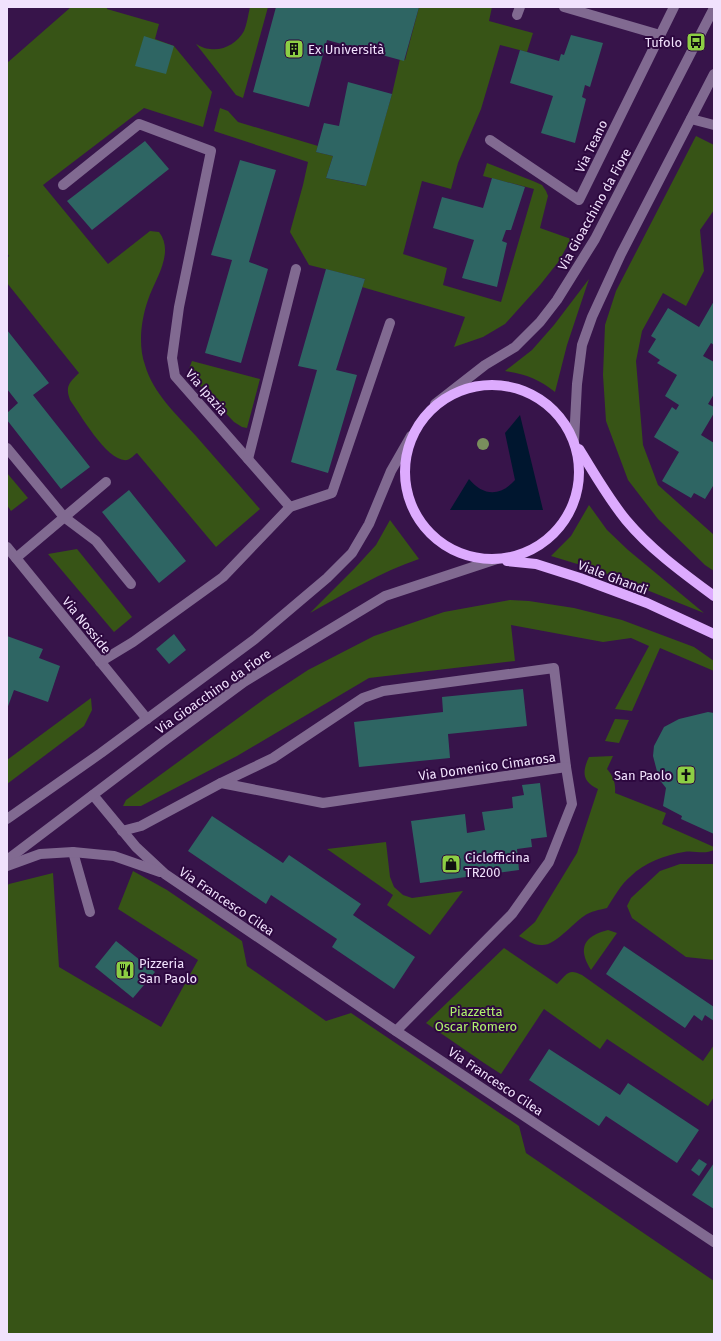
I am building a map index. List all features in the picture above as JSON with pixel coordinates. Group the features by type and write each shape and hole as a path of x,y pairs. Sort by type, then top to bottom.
{"main road":[{"name":"Viale Ghandi","path":"574,441 560,417 540,398 514,387 486,384 459,390 435,404 421,419 411,436 404,461 405,487 413,511 428,532 448,548 472,558 536,564 580,578 646,604 714,634"},
{"path":"497,560 520,555 541,545 558,529 571,510 578,487 579,464 574,441"},
{"path":"574,441 626,520 677,568 714,596"}],"street":[{"path":"564,7 660,35"},
{"name":"Via Teano","path":"490,140 579,200 674,7"},
{"name":"Via Gioacchino da Fiore","path":"435,404 485,365 515,347 540,322 557,300 595,239 714,8"},
{"path":"574,441 577,384 582,345 592,317 621,254 714,74"},
{"path":"690,119 714,125"},
{"name":"Via Ipazia","path":"63,185 139,124 211,151 179,307 172,358 175,376 290,507"},
{"path":"248,459 296,269"},
{"path":"100,662 133,642 223,577 290,507 332,493 390,323"},
{"name":"Via Gioacchino da Fiore","path":"7,819 147,719 255,639 327,578 352,553 369,524 391,471 411,436"},
{"path":"7,448 64,517 96,541 131,584"},
{"path":"16,558 106,482"},
{"name":"Via Nosside","path":"7,547 147,719"},
{"name":"Via Gioacchino da Fiore","path":"7,860 244,682 384,596 497,560"},
{"path":"122,831 142,826 221,783 273,758 362,698 383,691 554,668 566,767"},
{"name":"Via Domenico Cimarosa","path":"221,783 323,803 566,767 572,804 550,862 512,914 396,1031"},
{"path":"93,795 136,847 165,874"},
{"path":"7,866 40,854 73,852 114,856 165,874"},
{"path":"73,852 90,912"},
{"name":"Via Francesco Cilea","path":"165,874 396,1031 714,1242"}],"green space":[{"path":"71,7 107,7 107,9 159,24 155,39 174,46 212,92 203,127 144,108 43,185 108,264 150,231 159,232 163,240 165,249 162,266 148,300 142,324 141,341 145,365 154,385 166,403 260,509 216,547 137,453 127,460 120,459 111,454 103,446 87,426 70,400 68,391 69,385 79,373 7,283 7,258 9,256 7,253 7,63"},
{"path":"250,7 268,7 243,98 236,95 196,44 206,48 215,49 220,49 230,45 238,39 244,31"},
{"path":"419,7 492,7 489,21 533,33 527,52 500,45 481,109 458,163 451,189 422,181 403,254 447,268 443,285 501,302 534,189 483,176 487,163 542,185 548,196 540,228 571,239 559,261 505,324 483,337 454,347 465,317 362,287 365,279 309,265 290,232 308,162 214,131 220,108 228,111 238,122 318,146 316,152 333,156 326,178 365,186 392,94 400,59 405,60"},
{"path":"696,136 714,145 714,210 700,230 704,271 686,306 663,293 642,331 636,361 643,445 658,485 714,535 714,571 705,565 658,519 628,480 606,421 603,375 605,325 616,291"},
{"path":"589,279 567,345 555,392 532,378 505,371 532,350 554,325"},
{"path":"192,361 260,379 247,428 234,422 192,377 189,369"},
{"path":"7,473 28,498 11,511 7,505"},
{"path":"589,505 607,530 628,550 704,613 597,570 551,556 571,536"},
{"path":"390,520 419,559 377,577 310,613 376,545"},
{"path":"77,549 132,617 114,632 48,554"},
{"path":"510,600 529,601 574,608 622,620 694,647 714,661 714,671 660,648 632,711 615,709 649,646 631,638 603,642 511,625 515,661 369,678 237,756 141,806 123,806 126,800 267,697 308,670 374,636 444,612"},
{"path":"91,698 92,710 84,726 7,784 7,760"},
{"path":"615,719 629,720 619,743 605,741"},
{"path":"613,756 607,769 614,780 615,793 666,813 662,824 714,847 714,850 706,852 677,853 648,863 627,879 607,908 587,914 557,939 546,945 532,943 519,936 535,922 577,853 598,789 589,783 585,776 585,767 589,757"},
{"path":"386,842 390,877 394,887 403,895 412,898 463,891 430,935 387,905 393,895 327,849"},
{"path":"680,864 714,864 714,960 686,957 632,918 627,906 631,898 660,871"},
{"path":"133,871 167,890 242,941 247,966 326,1021 351,1013 519,1126 526,1153 714,1281 714,1334 7,1334 7,886 9,884 53,873 59,967 161,1027 198,960 118,909"},
{"path":"608,930 617,933 591,970 584,955 585,944 588,939"},
{"name":"Piazzetta Oscar Romero","path":"504,948 557,984 568,973 574,972 582,975 703,1061 714,1045 714,1097 708,1106 607,1039 600,1049 544,1009 501,1074 426,1023"}],"water":[{"path":"520,415 543,510 450,510 469,479 480,489 492,492 498,492 509,486 515,480 505,433"}],"building":[{"name":"Ex Università","path":"276,7 419,7 404,61 327,40 309,107 253,92"},
{"path":"571,35 603,43 590,87 585,85 582,97 586,99 575,143 541,133 553,96 510,83 520,50 559,61 561,54 564,55"},
{"path":"144,36 174,46 166,74 135,66"},
{"path":"348,82 392,94 366,186 326,178 333,156 316,152 324,123 339,126"},
{"path":"145,141 169,169 92,230 67,201"},
{"path":"240,160 276,170 249,262 268,269 241,363 205,353 232,260 211,255"},
{"path":"492,178 525,187 511,230 506,230 502,241 507,243 497,287 462,278 474,240 433,228 442,197 483,208"},
{"path":"326,269 365,279 336,370 357,375 328,473 291,462 317,370 298,366"},
{"path":"714,301 714,345 711,343 703,356 714,362 714,394 708,404 714,407 714,413 701,435 714,443 714,486 705,499 694,493 691,498 662,481 679,452 654,437 672,407 676,410 679,405 665,396 677,375 657,363 660,360 648,352 656,339 651,336 668,308 699,327"},
{"path":"7,330 49,383 33,395 90,467 61,489 7,420 7,413 18,403 7,389"},
{"path":"129,490 186,561 159,583 102,512"},
{"path":"174,634 186,650 169,664 156,649"},
{"path":"7,636 43,649 39,658 60,666 48,702 14,690 7,709"},
{"path":"523,689 527,726 448,734 450,758 359,767 354,722 443,712 442,697"},
{"name":"San Paolo","path":"708,712 714,713 714,834 681,819 682,816 663,806 666,788 659,779 653,756 654,746 664,727 679,719"},
{"path":"540,783 547,837 531,839 532,847 517,849 519,870 420,883 411,821 465,814 467,833 485,830 482,812 513,808 512,797 524,795 522,785"},
{"path":"212,816 283,863 289,855 361,904 353,915 415,957 394,989 332,947 337,939 271,895 266,904 188,851"},
{"name":"Pizzeria San Paolo","path":"116,941 155,972 133,998 95,967"},
{"path":"624,946 714,1007 714,1021 705,1015 702,1021 694,1015 685,1028 606,974"},
{"path":"549,1049 620,1095 628,1083 699,1130 677,1163 606,1116 599,1126 529,1080"},
{"path":"699,1159 707,1164 699,1176 691,1170"},
{"path":"714,1163 714,1209 692,1195"}],"place":[{"name":"Tufolo","path":"696,42"},
{"name":"Ex Università","path":"294,49"},
{"name":"San Paolo","path":"686,775"},
{"name":"Ciclofficina TR200","path":"451,864"},
{"name":"Pizzeria San Paolo","path":"125,970"}]}
